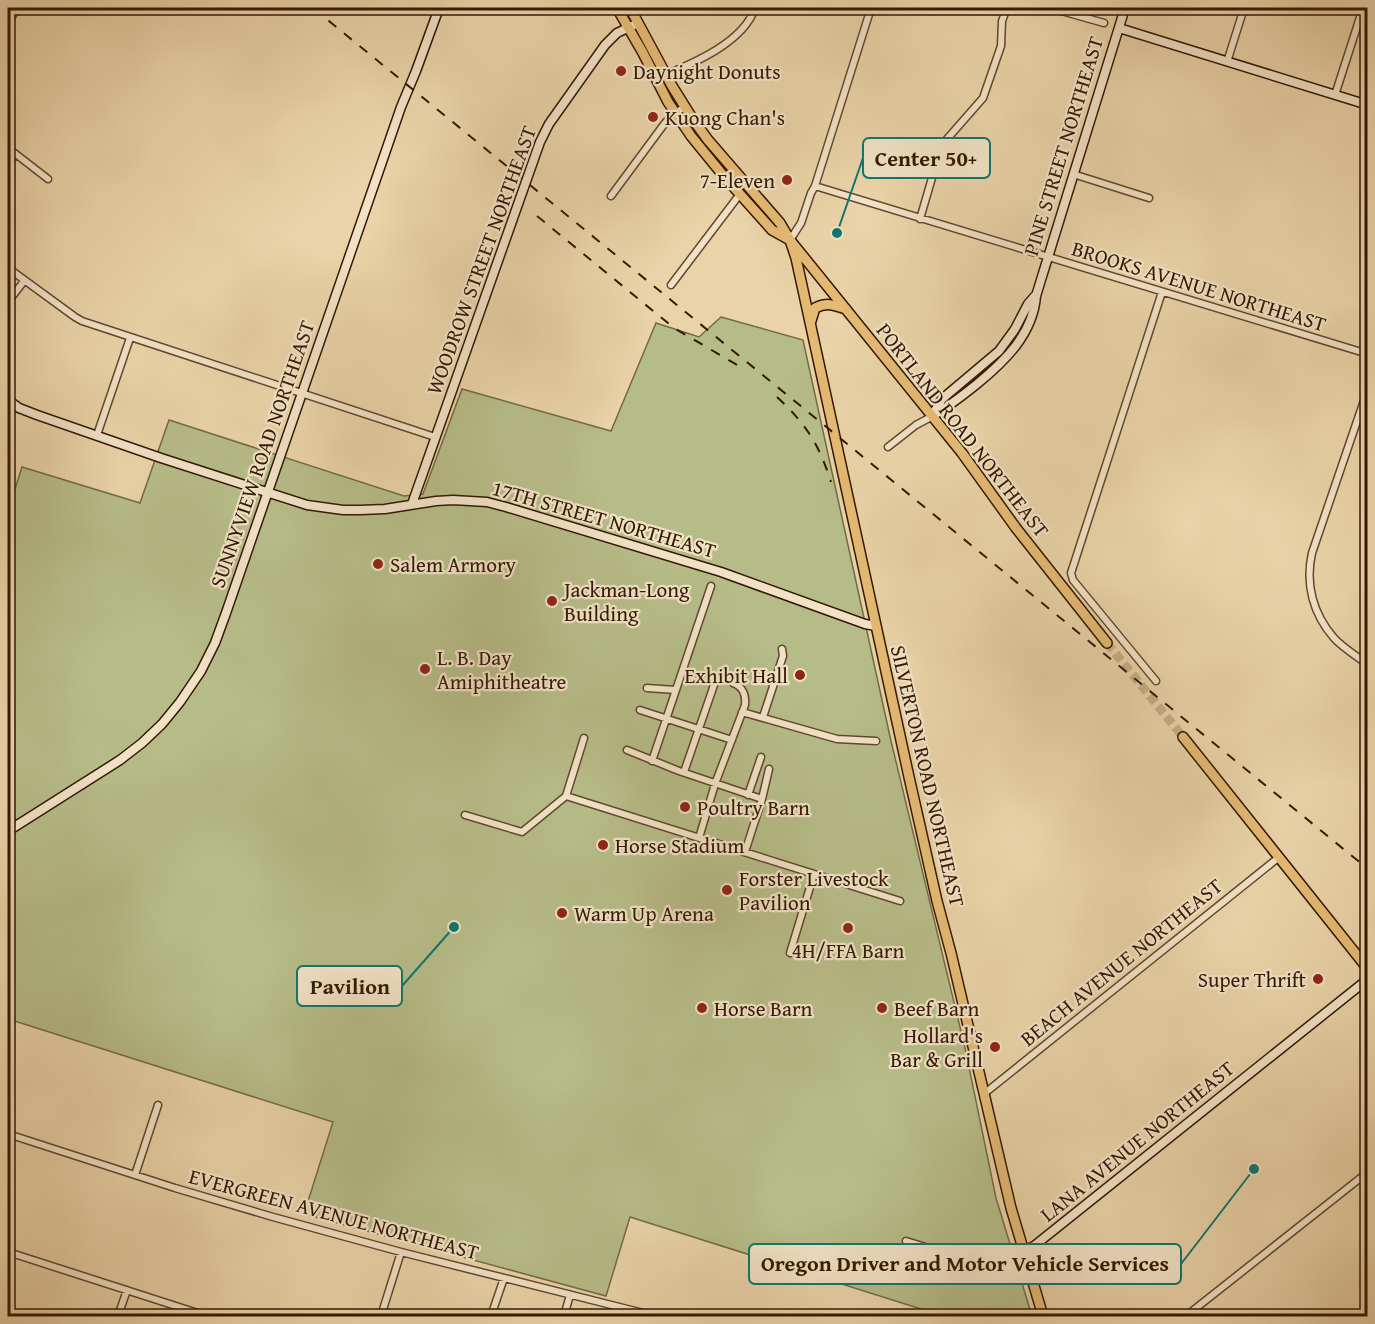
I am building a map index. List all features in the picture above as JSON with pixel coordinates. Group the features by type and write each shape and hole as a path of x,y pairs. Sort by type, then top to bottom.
{"main road":[{"path":"617,8 675,113 705,154 772,230 790,240"},
{"path":"630,8 685,107 708,140 780,223 790,240"},
{"name":"PINE STREET NORTHEAST","path":"931,417 950,406 998,366 1008,356 1029,324 1035,306 1035,296 1125,8"},
{"name":"SUNNYVIEW ROAD NORTHEAST","path":"8,831 120,760 142,743 162,724 201,671 215,643 436,10"},
{"name":"WOODROW STREET NORTHEAST","path":"412,504 540,142 549,124 604,45 618,33 639,23"},
{"path":"1119,28 1368,105"},
{"name":"PORTLAND ROAD NORTHEAST","path":"790,240 962,453 1016,528 1107,643"},
{"name":"SILVERTON ROAD NORTHEAST","path":"790,240 798,265 937,901 1011,1208 1043,1317"},
{"path":"810,323 812,313 820,305 831,304 846,309"},
{"name":"17TH STREET NORTHEAST","path":"8,400 27,411 161,458 307,505 360,510 436,501 486,502 721,572 876,626"},
{"path":"1183,737 1368,969"},
{"name":"LANA AVENUE NORTHEAST","path":"1023,1251 1034,1246 1368,980"}],"street":[{"path":"8,22 18,8"},
{"path":"656,79 726,44 747,24 755,8"},
{"path":"790,240 801,223 815,186 871,8"},
{"path":"920,219 941,147 983,98 987,90 1001,46 1002,21 1007,8"},
{"path":"1051,8 1104,24"},
{"path":"1227,62 1244,8"},
{"path":"1335,95 1363,8"},
{"path":"611,196 665,123 685,107"},
{"path":"8,148 48,179"},
{"path":"8,164 15,154"},
{"path":"1073,174 1149,198"},
{"name":"BROOKS AVENUE NORTHEAST","path":"815,186 1368,354"},
{"path":"671,285 740,194"},
{"path":"8,268 75,318 435,437"},
{"path":"8,302 24,281"},
{"path":"1156,681 1073,580 1071,573 1162,292"},
{"path":"98,435 130,338"},
{"path":"1368,389 1309,565 1310,593 1316,609 1334,638 1368,665"},
{"name":"PINE STREET NORTHEAST","path":"888,447 916,425 931,417"},
{"path":"652,761 711,586"},
{"path":"763,717 783,656 782,649"},
{"path":"699,838 745,699 741,687 733,683"},
{"path":"684,772 714,685"},
{"path":"647,688 676,690"},
{"path":"640,710 732,740"},
{"path":"742,712 837,739 876,741"},
{"path":"465,815 522,832 566,796 584,738"},
{"path":"627,750 652,761 762,799"},
{"path":"748,795 761,757"},
{"path":"745,852 769,769"},
{"path":"566,796 900,901"},
{"name":"BEACH AVENUE NORTHEAST","path":"985,1093 1278,858"},
{"path":"790,953 814,874"},
{"path":"135,1175 158,1105"},
{"name":"EVERGREEN AVENUE NORTHEAST","path":"8,1134 273,1217 655,1317"},
{"path":"1186,1317 1368,1172"},
{"name":"LANA AVENUE NORTHEAST","path":"906,1241 977,1263 1023,1251"},
{"path":"8,1252 207,1317"},
{"path":"381,1317 401,1252"},
{"path":"491,1317 504,1278"},
{"path":"118,1317 127,1290"},
{"path":"564,1317 570,1295"}],"green space":[{"path":"721,317 803,340 891,741 965,1048 996,1198 1032,1316 943,1316 630,1217 606,1296 304,1214 333,1122 8,1019 8,511 22,467 140,503 169,420 404,496 423,494 462,389 611,431 656,323 699,337"}],"tunnel":[{"path":"1107,643 1183,737"}],"railway":[{"path":"313,8 1368,869"},
{"path":"537,216 674,328 744,369"},
{"path":"777,397 796,416 810,435 822,456 831,482"}],"place":[{"name":"Daynight Donuts","path":"621,71"},
{"name":"Kuong Chan's","path":"653,117"},
{"name":"7-Eleven","path":"787,180"},
{"name":"Center 50+","path":"837,233"},
{"name":"Salem Armory","path":"378,564"},
{"name":"Jackman-Long Building","path":"552,601"},
{"name":"L. B. Day Amiphitheatre","path":"425,669"},
{"name":"Exhibit Hall","path":"800,675"},
{"name":"Poultry Barn","path":"685,807"},
{"name":"Horse Stadium","path":"603,845"},
{"name":"Forster Livestock Pavilion","path":"727,890"},
{"name":"Warm Up Arena","path":"562,913"},
{"name":"Pavilion","path":"454,927"},
{"name":"4H/FFA Barn","path":"848,928"},
{"name":"Super Thrift","path":"1318,979"},
{"name":"Horse Barn","path":"702,1008"},
{"name":"Beef Barn","path":"882,1008"},
{"name":"Hollard's Bar & Grill","path":"995,1047"},
{"name":"Oregon Driver and Motor Vehicle Services","path":"1254,1169"}]}
